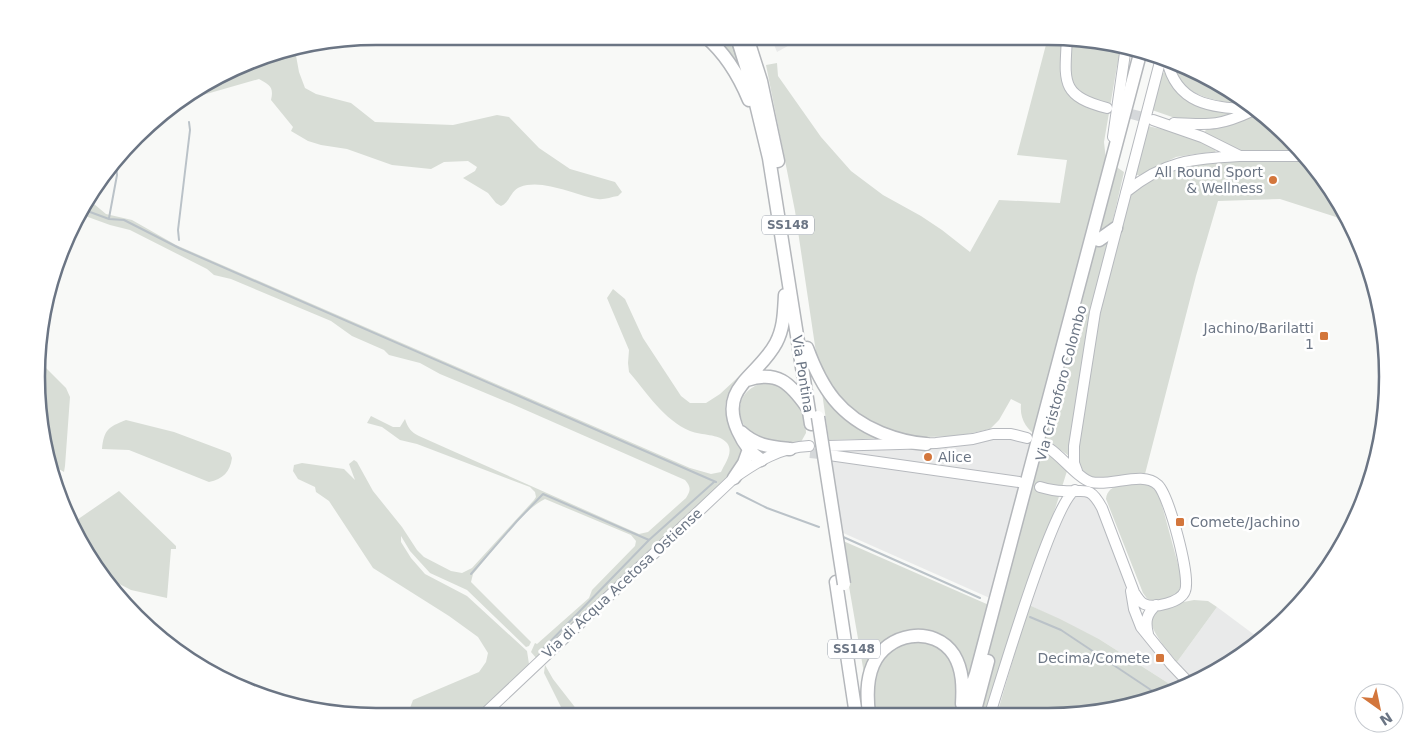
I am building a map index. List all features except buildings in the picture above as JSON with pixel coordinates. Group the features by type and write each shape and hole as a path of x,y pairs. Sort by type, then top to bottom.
{"highway":[{"path":"714,45 740,79 765,140"},
{"name":"Via Pontina","path":"739,45 750,79 773,179 787,272 863,708"},
{"name":"Via Pontina","path":"749,45 766,103 781,176 807,348 813,417"},
{"path":"757,45 766,103"},
{"name":"Via Cristoforo Colombo","path":"964,708 976,674 1139,58"},
{"name":"Via Cristoforo Colombo","path":"976,708 1147,61"},
{"path":"1099,240 1116,228"},
{"path":"764,459 749,449 736,427 732,414 732,403 735,394 765,360 779,337 784,319 787,272"},
{"path":"807,348 822,383 836,402 851,417 868,427 892,437 926,444"},
{"path":"745,381 764,376 780,379 792,387 813,417"},
{"path":"736,427 754,442 768,447 790,449"},
{"path":"734,478 744,463 749,449"},
{"name":"Via Pontina","path":"840,583 843,630 855,708"},
{"path":"843,630 843,673 847,708"},
{"path":"868,708 868,681 875,660 889,645 903,638 915,636 929,637 950,649 955,656 960,668 962,681 962,708"}],"main road":[{"path":"1067,46 1066,72 1069,86 1080,99 1107,108"},
{"name":"Via Cristoforo Colombo","path":"1112,161 1115,122 1125,54"},
{"name":"Via Cristoforo Colombo","path":"1078,474 1074,463 1074,446 1095,312 1160,65"},
{"path":"1170,69 1173,78 1180,88 1190,97 1200,102 1218,106 1242,109"},
{"path":"1240,156 1202,137 1156,121 1206,125 1229,121 1248,113"},
{"path":"1202,137 1202,130 1206,125"},
{"path":"1280,156 1291,151"},
{"path":"1126,192 1144,178 1174,164 1188,160 1240,156 1295,156"},
{"path":"1019,482 879,462 828,451 875,445 926,444 964,440 993,434 1011,434 1027,438"},
{"path":"875,445 879,462"},
{"path":"879,462 887,445"},
{"name":"Via di Acqua Acetosa Ostiense","path":"490,708 734,478 764,459 790,449 810,450 764,459"},
{"path":"1040,487 1062,491 1076,490 1088,492 1098,501 1135,594 1141,602 1147,605 1156,605 1173,601 1184,594 1187,586 1186,570 1166,497 1162,490 1154,482 1143,479 1097,483 1086,480 1064,459 1050,449"},
{"path":"992,708 1046,546 1066,499 1076,490"},
{"path":"1130,580 1136,615 1141,627 1185,678"},
{"path":"1148,635 1147,616 1156,605"}],"shaded area":[{"path":"717,45 733,45 739,64 735,64"},
{"path":"774,45 790,45 777,52"},
{"path":"1046,45 1091,48 1120,53 1104,142 1106,160 1124,172 1088,329 1069,456 1036,436 1024,423 1021,414 1021,404 1011,399 999,420 990,429 959,436 829,440 795,211 766,65 777,63 778,76 821,137 851,171 883,195 942,230 970,252 999,200 1060,203 1067,160 1017,155"},
{"path":"296,55 299,72 305,88 316,94 351,103 375,122 453,125 497,115 509,117 539,148 570,169 615,182 622,192 618,196 600,199 549,186 529,185 517,189 512,193 507,202 501,206 488,193 463,178 475,171 477,167 468,161 444,162 431,169 392,165 347,149 308,141 291,131 293,127 271,100 272,92 270,87 259,79 200,96 250,70"},
{"path":"1166,71 1181,92 1240,111 1218,121 1178,119 1152,110 1161,75"},
{"path":"1176,71 1194,79 1234,103 1215,100 1192,91 1183,84"},
{"path":"1250,114 1266,127 1289,150 1285,152 1241,153 1206,136 1204,132 1208,128"},
{"path":"1148,126 1203,141 1216,150 1215,152 1176,157 1140,175 1136,175"},
{"path":"1299,160 1323,192 1341,223 1336,217 1280,199 1218,201 1196,276 1145,474 1101,479 1090,478 1080,469 1080,431 1094,340 1127,202 1136,187 1175,167 1228,161"},
{"path":"94,204 106,214 132,220 176,245 690,468 711,474 721,472 730,450 727,443 715,436 690,431 672,420 656,405 629,372 629,350 607,298 613,289 625,299 643,338 681,396 690,403 706,403 720,394 748,368 747,374 734,386 728,395 725,410 729,424 745,451 734,471 537,659 531,652 535,643 537,644 589,598 592,590 635,546 636,541 631,535 545,499 536,504 517,522 473,574 471,582 531,642 526,647 467,590 430,573 410,551 401,536 401,542 411,558 425,574 467,596 527,651 529,664 526,670 485,708 410,708 413,700 479,672 486,662 488,653 478,637 449,616 373,568 329,501 316,492 315,487 298,479 293,471 294,465 302,463 344,469 355,480 349,464 354,460 357,462 373,491 402,527 417,550 424,557 451,571 462,573 472,568 534,500 536,497 535,492 530,487 417,444 400,440 382,427 367,423 371,416 393,427 400,427 405,419 410,429 419,436 639,534 648,532 686,498 690,489 685,480 440,374 420,363 389,355 384,350 352,336 331,321 231,279 214,275 207,269 130,230 86,216"},
{"path":"45,367 66,388 70,397 64,472 58,469 51,441 46,398"},
{"path":"778,382 797,397 805,412 806,433 801,442 766,443 757,439 744,425 740,408 747,392 760,384"},
{"path":"126,420 174,432 230,453 232,458 230,467 222,477 209,482 129,450 102,449 104,437 108,430"},
{"path":"994,438 1015,438 1030,442 992,599 841,532 828,449 899,450 950,447"},
{"path":"1040,449 1057,460 1067,471 987,708 870,708 841,540 998,609"},
{"path":"1142,483 1153,488 1160,498 1182,579 1179,592 1161,600 1148,600 1143,593 1106,499 1110,490 1115,487 1125,484"},
{"path":"119,491 176,546 176,549 171,549 167,598 131,590 118,583 101,561 77,520"},
{"path":"1079,495 1085,496 1097,510 1127,594 1183,679 1170,684 1099,639 1029,605 1069,501"},
{"path":"1194,600 1208,601 1217,607 1177,662 1154,631 1151,618 1152,612 1173,604"},
{"path":"1029,605 1099,639 1170,684 1133,697 1091,705 1048,708 999,708"},
{"path":"1217,607 1254,635 1232,652 1190,676 1177,662"},
{"path":"545,665 553,679 576,708 562,708 544,673"}],"waterway":[{"path":"733,45 738,62"},
{"path":"179,240 178,230 190,130 189,122"},
{"path":"109,218 117,171"},
{"path":"89,211 109,219 124,220 179,248 716,482"},
{"path":"541,651 649,540 714,482"},
{"path":"737,493 767,508 819,527"},
{"path":"471,574 543,494 649,540"},
{"path":"841,536 980,598"},
{"path":"1030,617 1061,630 1152,691"}],"tunnel":[{"path":"1117,110 1153,120"},
{"path":"810,453 829,455"}],"place":[{"name":"All Round Sport & Wellness","path":"1273,180"},
{"name":"Jachino/Barilatti 1","path":"1324,336"},
{"name":"Alice","path":"928,457"},
{"name":"Comete/Jachino","path":"1180,522"},
{"name":"Decima/Comete","path":"1160,658"}]}
